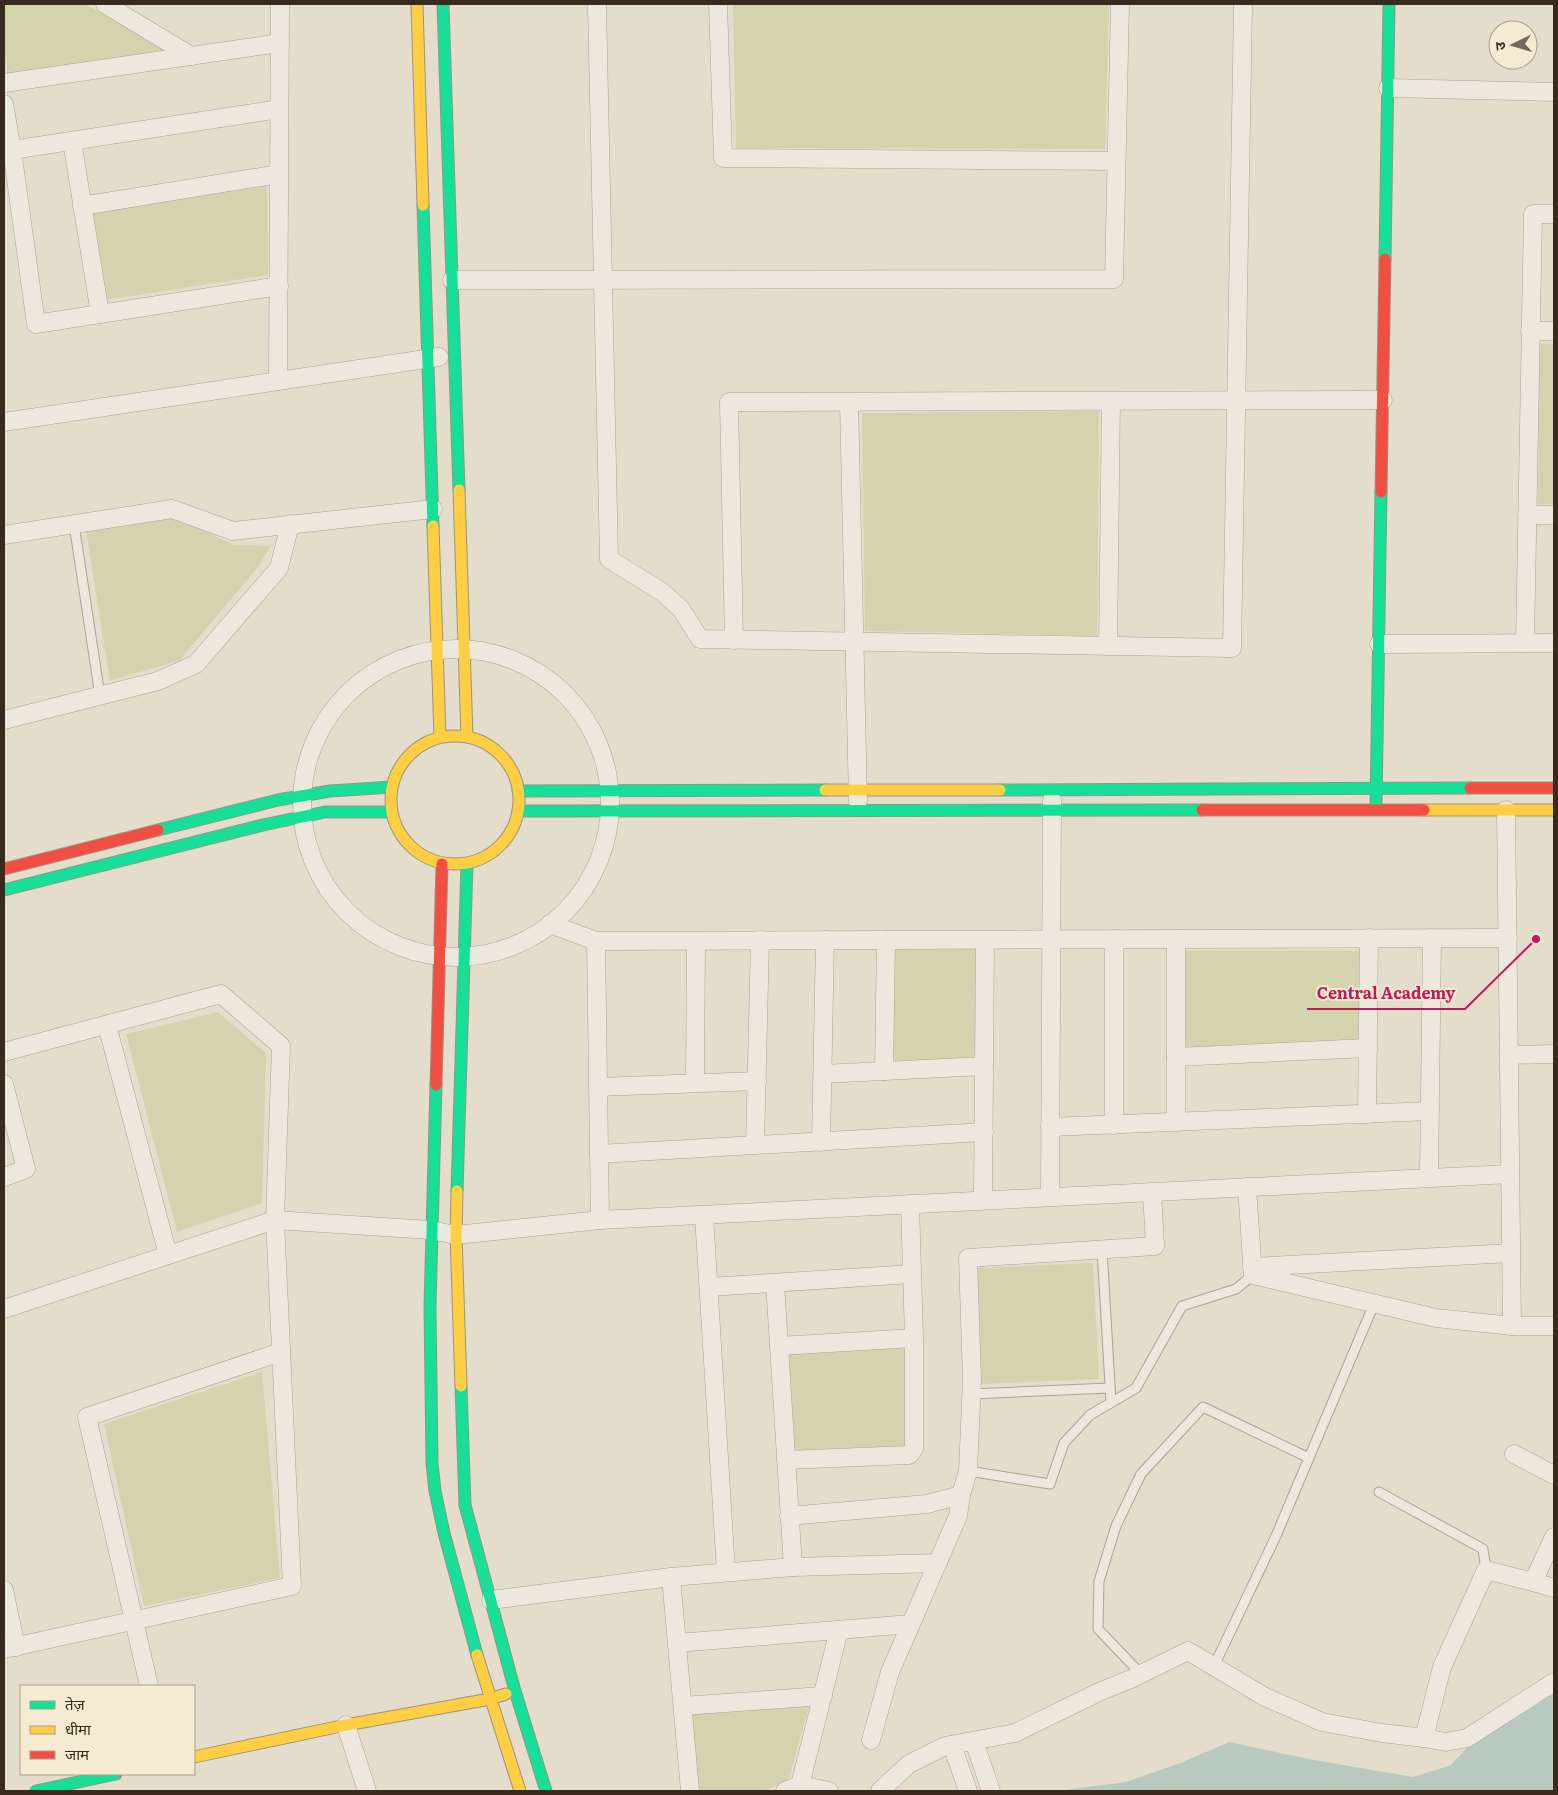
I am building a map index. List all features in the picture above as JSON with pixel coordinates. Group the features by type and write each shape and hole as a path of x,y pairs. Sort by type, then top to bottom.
{"street":[{"path":"105,4 191,56"},
{"path":"278,381 280,4"},
{"path":"417,4 440,737"},
{"path":"443,4 467,737"},
{"path":"597,4 609,559 662,592 681,609 700,640 1232,648 1243,4"},
{"path":"718,4 723,158 1116,161"},
{"path":"452,280 1114,279 1120,4"},
{"path":"1376,810 1389,4"},
{"path":"4,83 280,43"},
{"path":"1388,88 1554,92"},
{"path":"4,104 36,324 279,286"},
{"path":"12,150 279,109"},
{"path":"72,141 100,314"},
{"path":"82,206 279,174"},
{"path":"1525,644 1533,214 1554,214"},
{"path":"1530,331 1554,331"},
{"path":"4,422 455,355"},
{"path":"734,640 729,402 1382,400"},
{"path":"1108,646 1111,401"},
{"path":"849,402 858,810"},
{"path":"4,535 172,509 232,531 433,509"},
{"path":"1527,515 1554,515"},
{"path":"4,720 158,681 196,664 279,568 290,524"},
{"path":"1379,644 1554,643"},
{"path":"465,649 505,656 548,680 579,710 600,748 610,790 610,811 604,848 589,881 564,914 523,943 465,962 442,958 380,938 343,908 319,874 306,842 302,817 302,796 308,759 322,726 348,693 370,675 398,660 437,650 465,649"},
{"path":"440,737 467,737 479,740 499,754 514,776 518,791 518,811 515,823 501,845 483,858 467,864 442,864 410,846 395,825 391,812 392,787 396,772 408,756 428,741 440,737"},
{"path":"4,869 302,796 330,791 392,787"},
{"path":"518,791 1554,788"},
{"path":"1050,1197 1052,790"},
{"path":"1506,810 1512,1326"},
{"path":"518,811 1554,810"},
{"path":"4,890 263,825 325,812 391,812"},
{"path":"442,864 442,958 430,1230 429,1326 432,1464 442,1526 467,1623 520,1791"},
{"path":"467,864 456,1234 465,1505 515,1691 546,1791"},
{"path":"550,924 596,941 1508,938"},
{"path":"1367,1114 1369,938"},
{"path":"1429,1178 1432,938"},
{"path":"1114,939 1114,1125"},
{"path":"1176,939 1176,1122"},
{"path":"756,1145 760,940"},
{"path":"821,1142 825,940"},
{"path":"884,1071 886,940"},
{"path":"983,1200 985,940"},
{"path":"596,941 600,1220"},
{"path":"695,1083 696,941"},
{"path":"4,1052 221,994 281,1046 275,1220 292,1586 10,1648 4,1590"},
{"path":"107,1025 168,1255"},
{"path":"1176,1057 1368,1048"},
{"path":"1509,1055 1554,1054"},
{"path":"823,1074 984,1066"},
{"path":"598,1087 757,1081"},
{"path":"4,1084 26,1170 4,1177"},
{"path":"1050,1127 1430,1111"},
{"path":"599,1154 984,1132"},
{"path":"4,1310 275,1220 430,1230 456,1234 600,1220 1510,1174"},
{"path":"1247,1187 1253,1271"},
{"path":"872,1740 890,1672 958,1516 961,1495 968,1471 971,1394 968,1258 1155,1246 1152,1192"},
{"path":"786,1460 909,1455 914,1449 914,1338 910,1204"},
{"path":"704,1215 726,1572"},
{"path":"1253,1271 1511,1252"},
{"path":"1253,1271 1374,1304 1436,1318 1512,1326 1554,1326"},
{"path":"708,1287 912,1274"},
{"path":"775,1283 793,1567"},
{"path":"779,1346 914,1338"},
{"path":"149,1685 87,1417 282,1352"},
{"path":"1514,1454 1554,1475"},
{"path":"789,1516 927,1504 961,1495"},
{"path":"1533,1582 1554,1537"},
{"path":"491,1600 671,1576 793,1567 938,1563"},
{"path":"1424,1738 1442,1667 1486,1570 1554,1588"},
{"path":"671,1576 690,1791"},
{"path":"677,1643 911,1624"},
{"path":"829,1791 793,1788 823,1696 839,1630"},
{"path":"880,1791 909,1764 946,1746 1015,1733 1188,1651 1265,1697 1322,1722 1446,1742 1467,1738 1554,1682"},
{"path":"195,1757 346,1725 490,1699 515,1691"},
{"path":"683,1706 823,1696"},
{"path":"346,1725 367,1791"},
{"path":"974,1740 991,1791"},
{"path":"952,1745 968,1791"},
{"path":"36,1791 111,1775"}],"lane":[{"path":"74,524 100,696"},
{"path":"1102,1250 1111,1402"},
{"path":"968,1471 1050,1484 1064,1443 1090,1414 1136,1388 1182,1306 1236,1289 1253,1271"},
{"path":"1214,1666 1276,1536 1374,1304"},
{"path":"971,1394 1110,1388"},
{"path":"1141,1674 1098,1629 1099,1581 1116,1526 1141,1474 1203,1407 1309,1458"},
{"path":"1379,1492 1483,1549 1486,1570"}],"green space":[{"path":"4,4 85,4 166,50 7,74 4,49"},
{"path":"1109,4 1105,149 736,148 733,5"},
{"path":"267,186 268,275 105,300 92,212"},
{"path":"1539,344 1554,344 1554,504 1538,504"},
{"path":"1099,411 1097,636 865,631 862,413"},
{"path":"176,518 234,545 271,546 257,568 180,660 110,681 86,531"},
{"path":"978,949 977,1062 888,1065 890,950"},
{"path":"1184,951 1359,951 1360,1042 1185,1048"},
{"path":"218,1012 266,1053 262,1203 177,1232 126,1034"},
{"path":"1093,1263 1099,1379 982,1384 976,1268"},
{"path":"907,1348 909,1446 792,1453 788,1354"},
{"path":"262,1372 280,1578 144,1606 104,1424"},
{"path":"810,1703 788,1781 764,1791 698,1791 691,1713"}],"shaded area":[{"path":"1554,1684 1554,1791 1056,1791 1126,1782 1183,1762 1229,1742 1309,1759 1413,1777 1451,1765 1491,1721"}],"traffic: fast":[{"path":"443,4 459,490"},
{"path":"1385,259 1389,4"},
{"path":"423,205 433,526"},
{"path":"1376,806 1381,492"},
{"path":"158,830 278,800 330,791 392,787"},
{"path":"1000,790 1470,788"},
{"path":"518,791 825,790"},
{"path":"518,811 1202,810"},
{"path":"4,890 263,825 325,812 391,812"},
{"path":"457,1191 467,864"},
{"path":"436,1085 430,1306 432,1463 435,1491 444,1533 477,1655"},
{"path":"461,1386 465,1505 515,1691 546,1791"},
{"path":"36,1791 111,1775"}],"traffic: slow":[{"path":"417,4 423,205"},
{"path":"459,490 467,737"},
{"path":"433,526 440,737"},
{"path":"455,736 479,741 491,747 500,755 508,764 514,776 519,800 514,824 508,836 500,845 491,853 479,859 455,864 431,859 419,853 410,845 402,836 396,824 391,800 396,776 402,764 410,755 419,747 431,741 455,736"},
{"path":"825,790 1000,790"},
{"path":"1424,810 1554,810"},
{"path":"457,1191 456,1235 461,1386"},
{"path":"477,1655 520,1791"},
{"path":"195,1757 346,1725 490,1699 506,1694"}],"traffic: jam":[{"path":"1381,492 1385,259"},
{"path":"1470,788 1554,788"},
{"path":"1202,810 1424,810"},
{"path":"4,869 158,830"},
{"path":"436,1085 442,864"}],"place":[{"name":"Central Academy","path":"1536,939"}]}
